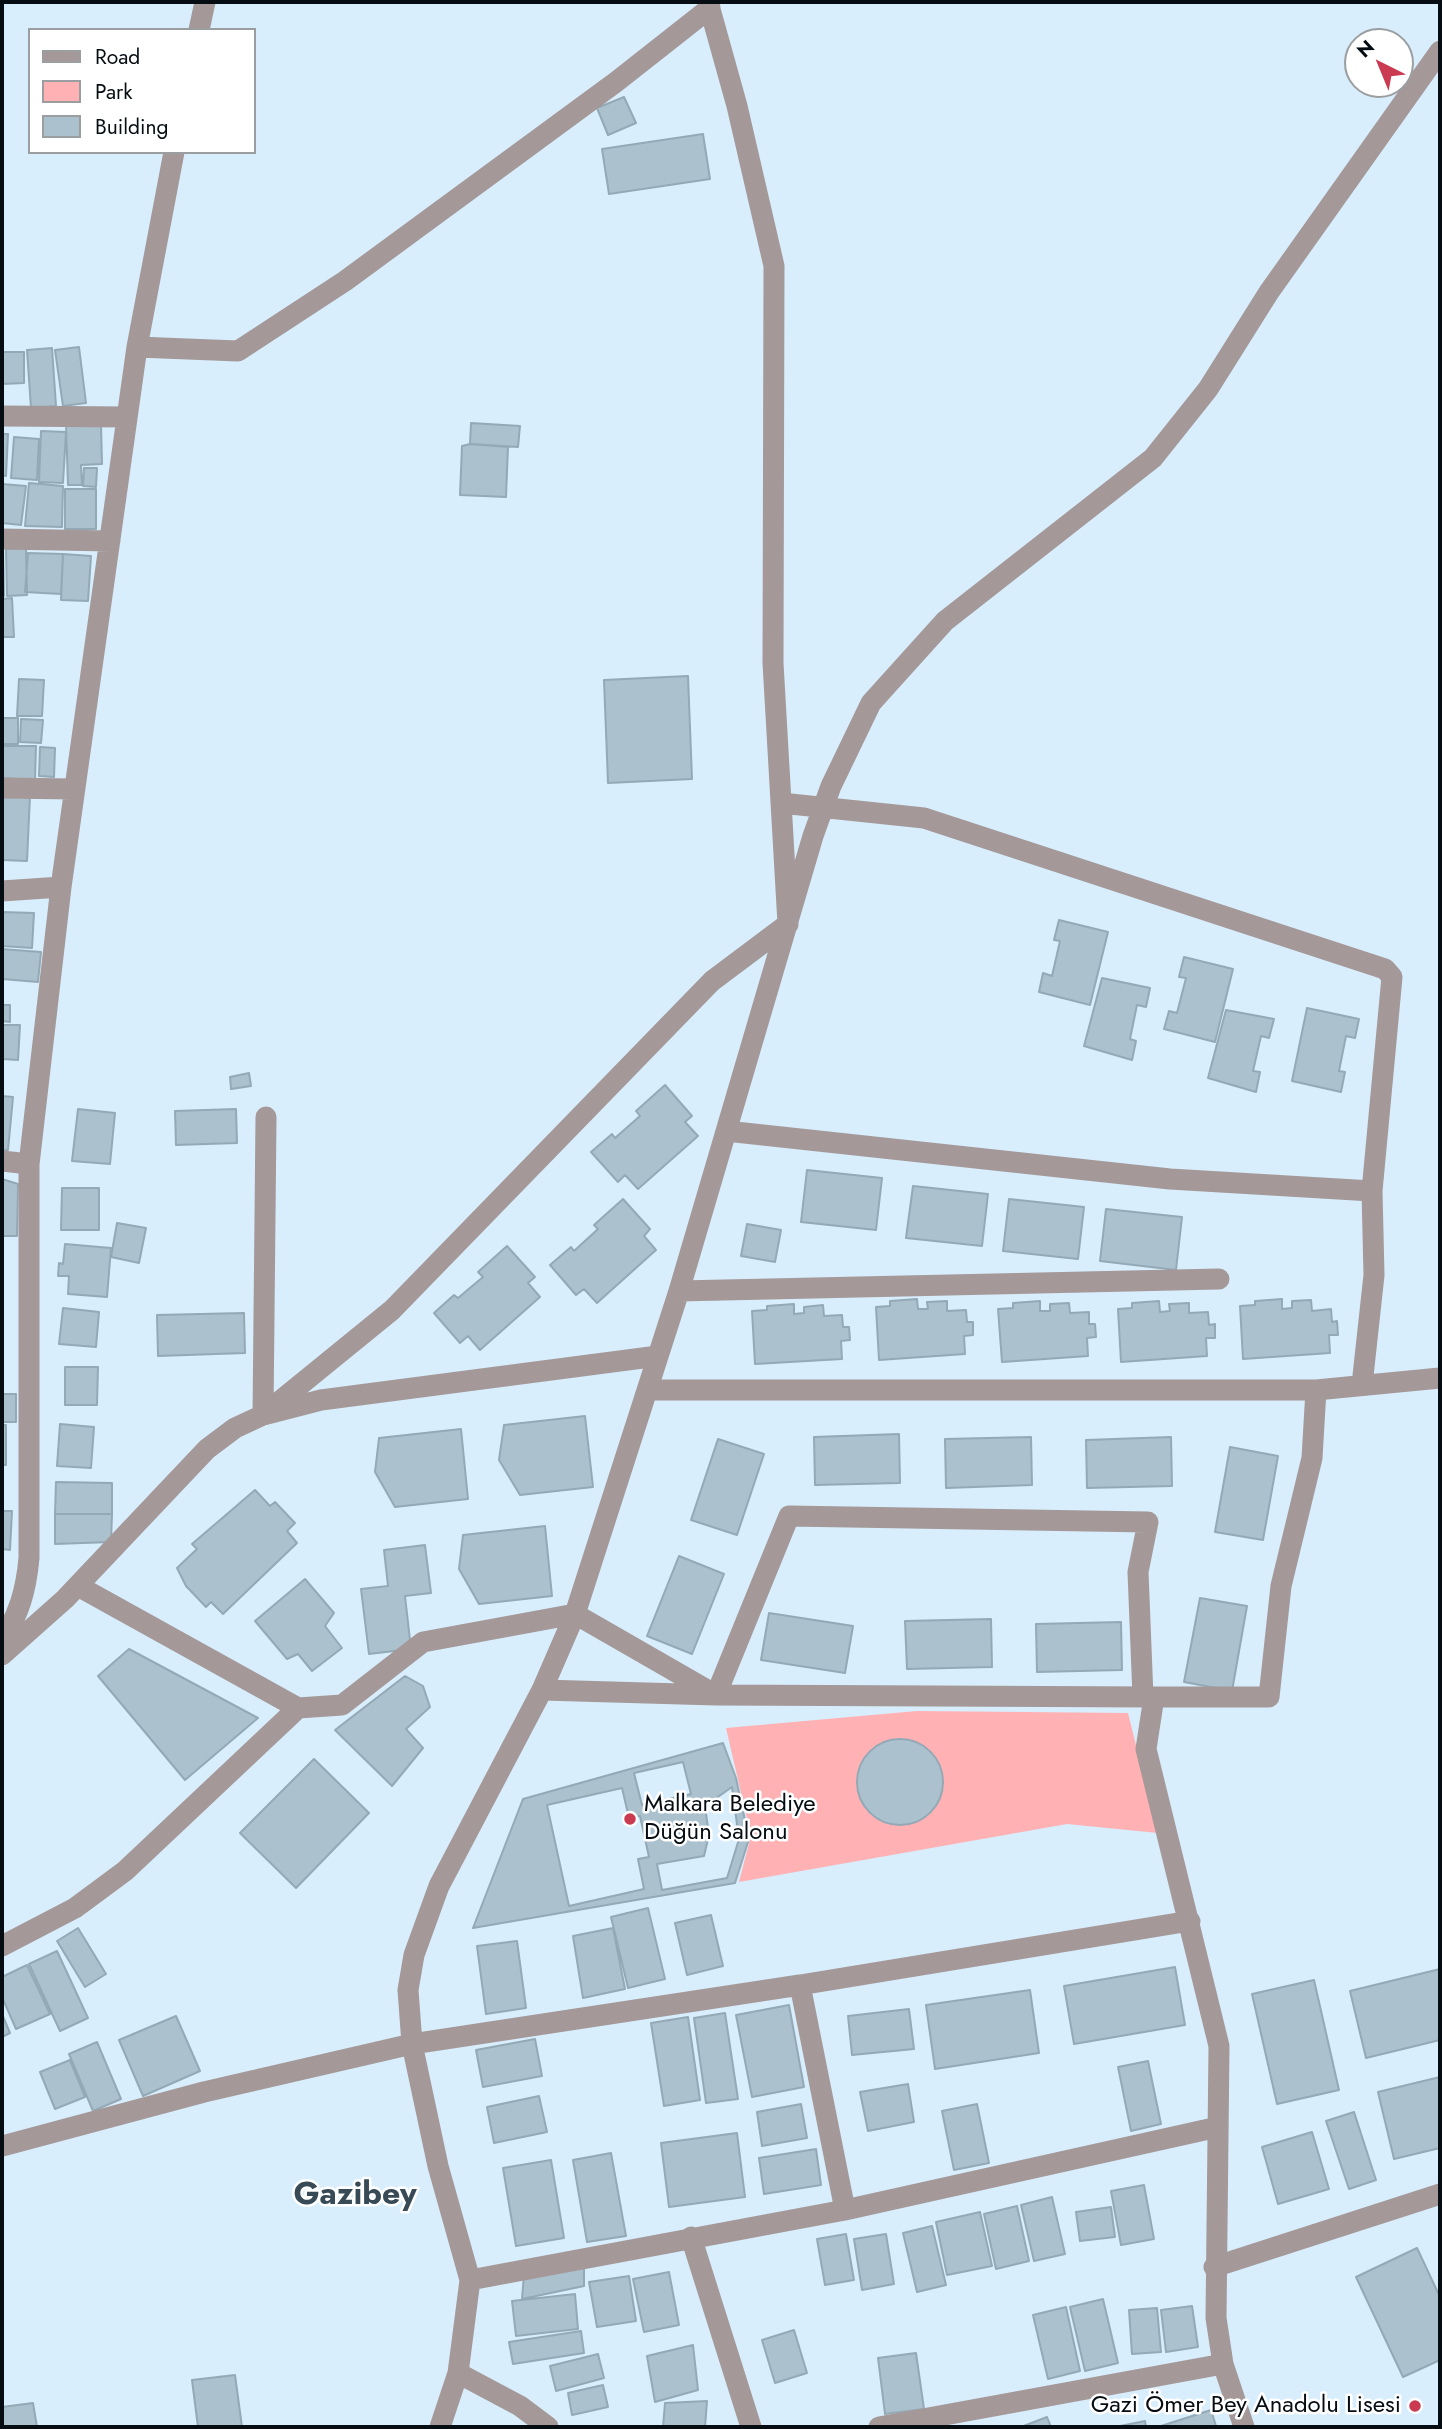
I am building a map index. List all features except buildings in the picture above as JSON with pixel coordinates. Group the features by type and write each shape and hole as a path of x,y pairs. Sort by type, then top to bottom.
{"street":[{"path":"199,28 205,2"},
{"path":"137,347 238,351 345,281 616,82 709,5 737,106 774,266 773,663 788,924"},
{"path":"440,2427 458,2373 470,2280 438,2166 412,2044 408,1990 414,1955 424,1925 467,1831 542,1690 575,1614 679,1291 823,809 870,703 945,621 1153,458 1208,389 1269,292 1440,51"},
{"path":"2,1641 15,1620 26,1592 29,1558 29,1164 61,887 137,347 174,154"},
{"path":"2,416 127,417"},
{"path":"2,539 110,541"},
{"path":"2,788 74,789"},
{"path":"781,803 924,818 1385,970 1392,977 1372,1191 1374,1275 1362,1385"},
{"path":"2,891 61,887"},
{"path":"263,1415 392,1310 712,981 788,924"},
{"path":"263,1415 266,1117"},
{"path":"726,1131 1170,1179 1372,1191"},
{"path":"2,1161 29,1164"},
{"path":"679,1291 1219,1279"},
{"path":"2,1655 78,1586 207,1449 235,1428 263,1415 321,1400 658,1356"},
{"path":"648,1390 1316,1390 1440,1378"},
{"path":"542,1690 716,1695 1269,1697 1281,1586 1312,1458 1316,1390"},
{"path":"716,1695 789,1516 1148,1522 1138,1572 1148,1697 1146,1749 1219,2046 1214,2267 1216,2318 1223,2364 1244,2427"},
{"path":"78,1586 298,1708 342,1705 422,1642 575,1614 716,1695"},
{"path":"2,1946 75,1908 125,1871 298,1708"},
{"path":"2,2146 204,2092 412,2044 1190,1922"},
{"path":"800,1985 845,2210"},
{"path":"470,2280 845,2210 1218,2127"},
{"path":"1214,2267 1440,2194"},
{"path":"691,2237 751,2427"},
{"path":"879,2427 1223,2364"},
{"path":"458,2373 520,2406 548,2427"}],"green space":[{"path":"917,1711 1128,1713 1158,1833 1067,1824 739,1882 751,1836 726,1728"}],"place":[{"name":"Malkara Belediye Düğün Salonu","path":"630,1819"},
{"name":"Gazi Ömer Bey Anadolu Lisesi","path":"1415,2406"}],"district":[{"name":"Gazibey","path":"355,2196"}]}
